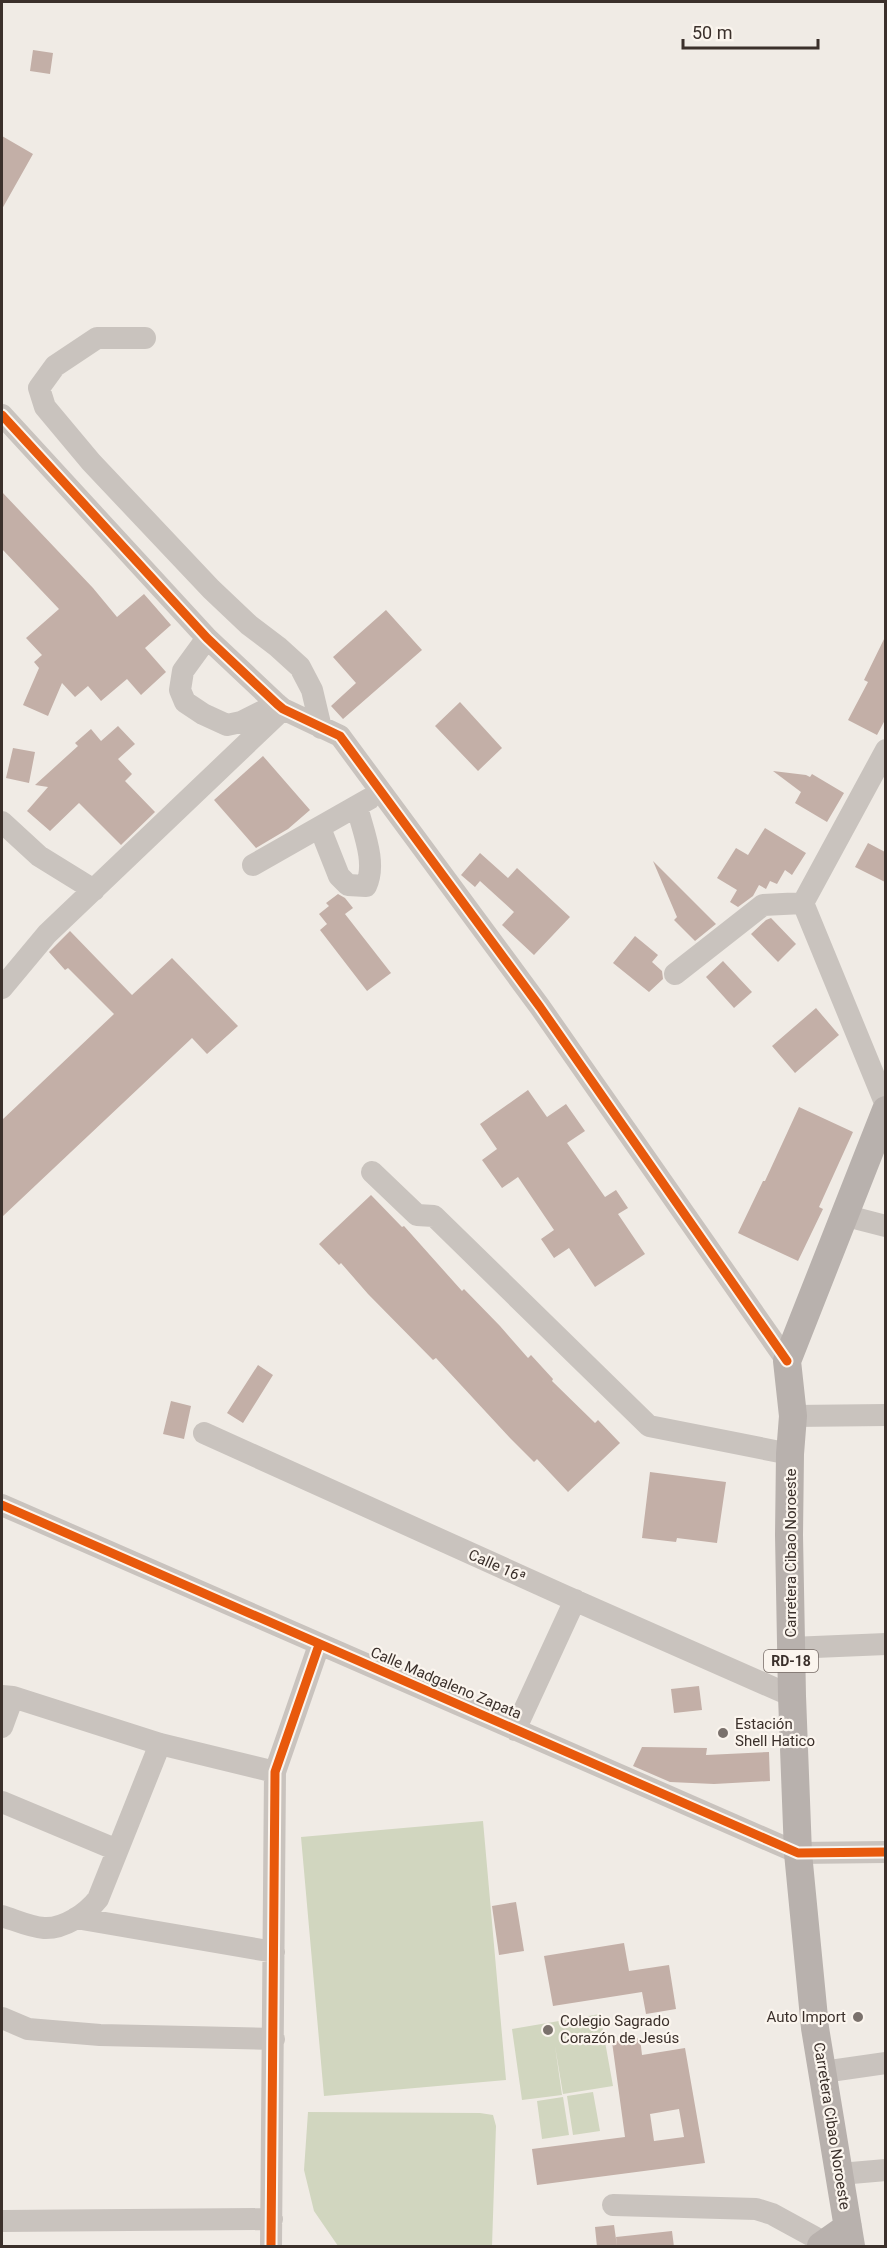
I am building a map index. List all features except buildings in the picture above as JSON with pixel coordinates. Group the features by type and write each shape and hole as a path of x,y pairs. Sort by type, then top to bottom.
{"main road":[{"name":"Carretera Cibao Noroeste","path":"836,2241 840,2174 815,2028 798,1853 791,1648 790,1454 793,1416 787,1360 885,1110"}],"street":[{"path":"145,338 97,338 55,366 39,388 45,407 91,462 211,589 249,625 300,667 312,690 321,728"},
{"path":"2,415 207,638 280,707 340,736 540,1006 787,1360"},
{"path":"207,638 183,671 180,690 185,702 203,714 227,725 280,707"},
{"path":"2,988 47,934 280,707"},
{"path":"803,903 885,750"},
{"path":"253,865 381,792"},
{"path":"320,828 339,876 348,885 366,886 370,875 367,847 357,807"},
{"path":"2,822 39,856 94,890"},
{"path":"675,974 763,905 803,903"},
{"path":"803,903 885,1105"},
{"path":"372,1172 417,1215 434,1216 649,1426 790,1454"},
{"path":"843,1215 885,1226"},
{"path":"793,1416 885,1415"},
{"name":"Calle 16ª","path":"204,1433 792,1696"},
{"name":"Calle Madgaleno Zapata","path":"2,1505 798,1853 885,1852"},
{"path":"515,1730 575,1600"},
{"path":"791,1648 885,1644"},
{"path":"271,2247 275,1772 320,1645"},
{"path":"2,1727 7,1697 160,1744 275,1772"},
{"path":"2,1916 44,1928 62,1925 88,1911 98,1899 160,1744"},
{"path":"2,1802 117,1850"},
{"path":"76,1918 274,1952"},
{"path":"2,2018 28,2029 100,2035 274,2039"},
{"path":"823,2072 885,2063"},
{"path":"840,2174 885,2170"},
{"path":"613,2205 756,2209 836,2241"},
{"path":"2,2221 272,2219"}],"green space":[{"path":"483,1821 506,2080 324,2096 301,1837"},
{"path":"600,2014 613,2086 563,2094 555,2046 562,2095 522,2100 512,2029"},
{"path":"593,2092 600,2131 573,2135 567,2096"},
{"path":"563,2097 569,2135 542,2139 537,2101"},
{"path":"308,2112 493,2115 496,2126 492,2246 338,2246 314,2211 304,2170"}],"cycle path":[{"path":"2,415 207,638 283,709 340,736 540,1007 787,1361"},
{"path":"2,1505 798,1853 886,1852"},
{"path":"271,2246 275,1772 319,1645"}],"place":[{"name":"Estación Shell Hatico","path":"723,1733"},
{"name":"Auto Import","path":"858,2017"},
{"name":"Colegio Sagrado Corazón de Jesús","path":"548,2030"}]}
